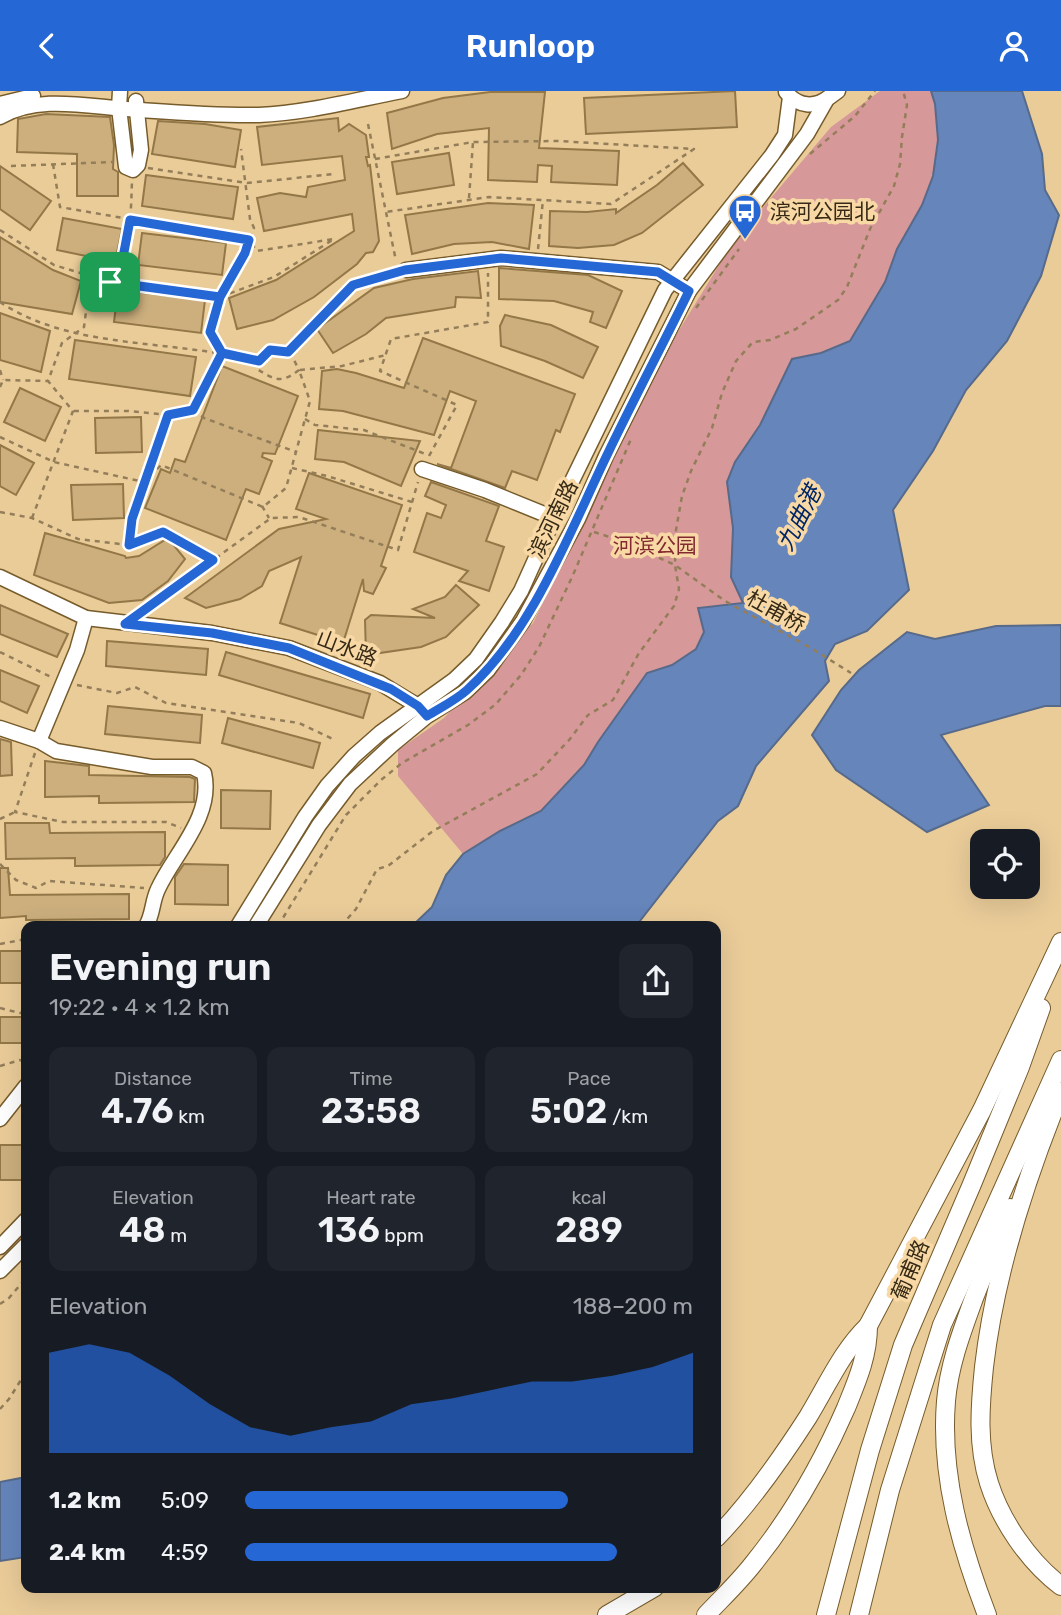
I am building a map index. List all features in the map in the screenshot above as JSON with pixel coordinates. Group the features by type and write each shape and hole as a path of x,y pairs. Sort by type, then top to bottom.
{"main road":[{"path":"721,1532 773,1468 808,1417 854,1339 868,1326 982,1110 1061,943"},
{"name":"葡甫路","path":"826,1615 870,1450 903,1345 1020,1067 1061,952"},
{"path":"859,1615 890,1490 942,1325 1061,1060"},
{"path":"987,1615 963,1548 949,1484 946,1401 958,1344 997,1236 1061,1092"},
{"path":"1036,1152 995,1292 979,1411 989,1484 1002,1512 1029,1555 1061,1586"},
{"path":"706,1615 753,1564 774,1536 828,1448 860,1375 868,1346 868,1326"},
{"path":"607,1615 645,1593"}],"street":[{"path":"0,117 26,106 120,99 222,106 264,105 355,91"},
{"path":"0,103 26,97 79,96 261,115 402,91"},
{"path":"788,94 804,105 820,104 833,94"},
{"path":"241,921 292,837 327,786 372,741 423,711 476,659 489,641 521,591 646,326 671,280 772,155 785,135 788,94"},
{"name":"滨河南路","path":"259,921 319,825 350,784 393,744 423,711 465,692 488,670 533,603 578,519 606,456 689,291 807,134 833,94"},
{"path":"120,99 132,166"},
{"path":"132,166 141,150 136,101"},
{"path":"405,270 501,258 658,272 689,291"},
{"path":"422,470 485,490 554,518"},
{"name":"山水路","path":"0,577 86,618 212,633 289,648 380,683 423,711"},
{"path":"39,741 78,650 86,618"},
{"path":"0,727 39,741 56,751 152,767 192,767 204,773 204,800 199,817 158,889 149,921"},
{"path":"0,1119 21,1092"},
{"path":"0,1247 21,1225"},
{"path":"0,1271 21,1250"}],"path":[{"path":"345,921 356,909 377,869 388,866 433,831 537,774 588,715 613,700 639,653 674,605 679,589 675,565 676,530 682,496 712,428 722,393 736,361 753,342 770,341 796,329 838,300 848,287 870,229 894,186 900,164 907,105 904,91"},
{"path":"288,352 353,285 398,272 368,124"},
{"path":"375,159 473,142 558,141 694,149 611,204 489,197 386,212"},
{"path":"469,199 473,142"},
{"path":"222,353 210,332 220,297 245,253 254,228 250,219 241,149"},
{"path":"0,230 54,265 110,282 220,297 274,278 334,239 257,251 249,240 60,207 53,165"},
{"path":"11,166 132,166 247,183 334,174"},
{"path":"48,381 62,343 84,327 89,289 110,282 121,268 130,220 132,166"},
{"path":"537,261 543,200"},
{"path":"125,624 270,519 299,517 398,550 422,470 457,405 380,371 391,339 488,322 488,260"},
{"path":"0,302 16,313 75,334 222,353 259,361"},
{"path":"288,352 270,350 259,361 257,369 274,380 289,378 299,370 342,366 386,355"},
{"path":"262,506 286,488 310,401 299,370 288,352"},
{"path":"193,410 222,353"},
{"path":"0,370 3,380 0,387"},
{"path":"3,380 48,381 73,411"},
{"path":"73,411 128,411 168,415 193,410 204,418 296,452"},
{"path":"32,518 73,411"},
{"path":"129,545 132,519 168,415"},
{"path":"305,419 315,425 364,430 429,456"},
{"path":"0,437 54,462 144,482"},
{"path":"144,482 161,465 262,506 270,519"},
{"path":"292,468 327,475 412,502"},
{"path":"0,512 32,518 78,539 129,545 163,532 213,560"},
{"name":"杜甫桥","path":"578,519 593,532 622,541 675,565 725,601 851,673"},
{"path":"0,652 64,683 117,693 135,687 166,703 299,723 335,740"},
{"path":"15,813 39,741"},
{"path":"0,819 15,813 63,822 166,822 190,832"},
{"path":"0,864 16,880 36,888 49,881 158,889"},
{"path":"0,944 21,940"},
{"path":"0,1008 21,1013"},
{"path":"0,1066 21,1060"},
{"path":"0,1304 21,1284"},
{"path":"0,1409 21,1380"}],"green space":[{"name":"河滨公园","path":"880,91 931,91 935,104 938,140 933,176 922,205 897,249 885,282 850,341 821,353 792,359 760,425 735,462 727,482 733,528 731,577 743,603 704,632 696,649 672,665 647,673 584,765 541,811 500,831 463,854 398,776 398,750 444,718 533,623 649,379 732,244 831,127"}],"water":[{"name":"九曲港","path":"931,91 1022,91 1042,154 1045,190 1059,215 1041,276 1007,341 966,390 933,451 893,510 909,590 867,631 835,644 825,661 829,681 756,766 738,806 718,821 640,921 417,921 432,907 446,875 463,854 500,831 541,811 584,765 647,673 672,665 696,649 704,632 698,608 743,603 731,577 733,528 727,482 735,462 760,425 792,359 821,353 850,341 885,282 897,249 922,205 933,176 938,140 935,104"},
{"path":"1061,625 1061,706 1045,706 941,735 989,805 927,832 836,770 812,735 841,690 859,670 907,632 935,639 996,626"},
{"path":"21,1478 21,1558 0,1561 0,1482"}],"building":[{"path":"735,91 737,127 586,134 584,98"},
{"path":"490,92 545,92 539,148 619,151 617,185 551,182 552,166 538,165 537,182 488,180 489,128 437,134 392,149 387,113 443,98"},
{"path":"46,114 110,117 114,145 113,169 118,172 118,196 77,196 77,154 17,152 18,119"},
{"path":"338,118 339,131 349,124 366,135 369,157 366,157 368,166 370,165 379,241 373,252 366,253 357,264 314,297 273,320 237,329 229,298 276,280 354,231 352,214 264,231 257,198 280,193 306,197 308,187 345,180 342,156 262,165 257,127"},
{"path":"158,121 241,130 235,167 152,154"},
{"path":"449,153 454,185 397,194 392,162"},
{"path":"683,163 703,185 642,233 614,245 578,248 549,246 550,211 587,212 616,209 616,213"},
{"path":"0,166 51,201 30,230 0,209"},
{"path":"146,175 238,187 233,219 142,206"},
{"path":"488,203 534,205 529,249 492,242 454,244 412,254 405,215"},
{"path":"63,218 122,229 115,262 57,250"},
{"path":"142,233 226,243 222,275 138,265"},
{"path":"0,237 53,270 81,281 72,314 0,302"},
{"path":"499,268 588,275 622,291 606,328 590,322 593,312 554,301 499,299"},
{"path":"478,271 481,298 456,297 455,307 386,318 366,334 333,353 317,329 374,288 413,279"},
{"path":"118,290 205,300 201,333 114,322"},
{"path":"0,313 50,331 41,372 0,360"},
{"path":"505,315 551,325 598,347 583,378 501,346 500,326"},
{"path":"423,338 575,394 560,432 556,430 537,480 512,471 505,488 437,464 451,468 476,401 450,391 434,435 343,411 319,409 322,371 337,369 404,388"},
{"path":"75,340 196,357 190,396 69,379"},
{"path":"222,366 298,396 275,454 263,453 262,457 272,461 259,494 246,489 226,540 145,508 161,469 170,473 175,459 185,462"},
{"path":"20,388 61,407 45,441 4,422"},
{"path":"141,417 142,452 96,453 95,418"},
{"path":"318,430 420,441 401,486 344,462 315,459"},
{"path":"0,445 34,463 16,495 0,486"},
{"path":"309,473 402,505 381,566 386,568 373,594 364,591 363,579 343,643 280,623 301,557 269,571 262,586 240,599 206,608 185,598 279,529 326,519 296,509"},
{"path":"431,482 499,506 486,541 504,547 489,591 459,581 468,571 414,552 427,513 441,518 446,505 425,496"},
{"path":"123,484 124,518 73,520 71,485"},
{"path":"45,533 126,558 139,556 168,538 185,559 168,581 142,600 109,603 34,575"},
{"path":"456,585 479,605 446,637 421,647 366,655 365,620 371,615 435,618 413,609 445,597"},
{"path":"0,605 68,634 57,657 0,634"},
{"path":"107,641 208,649 206,675 106,666"},
{"path":"226,652 370,694 363,718 219,675"},
{"path":"0,670 39,686 27,713 0,701"},
{"path":"108,706 202,715 200,743 105,734"},
{"path":"228,718 320,743 313,768 222,743"},
{"path":"0,739 11,742 12,775 0,776"},
{"path":"45,761 89,766 89,775 190,777 195,779 194,802 99,803 99,796 45,797"},
{"path":"221,790 271,791 270,829 221,828"},
{"path":"5,823 49,823 50,833 165,832 165,857 160,865 75,866 75,858 6,859"},
{"path":"184,864 228,865 228,905 175,904 175,877"},
{"path":"0,868 8,868 10,895 129,894 129,919 26,920 26,916 0,918"},
{"path":"0,951 21,951 21,983 0,983"},
{"path":"0,1017 21,1017 21,1043 0,1043"},
{"path":"0,1145 21,1145 21,1180 0,1180"}],"place":[{"name":"滨河公园北","path":"745,241"}],"route":[{"path":"110,282 121,268 130,220 249,240 245,253 220,297 210,332 222,353 259,361 270,350 288,352 353,285 405,270 501,258 658,272 689,291 606,456 578,519 523,621 488,670 465,692 427,716 418,706 380,683 289,648 212,633 125,624 213,560 163,532 129,545 132,519 168,415 193,410 222,353 210,332 220,297 110,282"}]}
